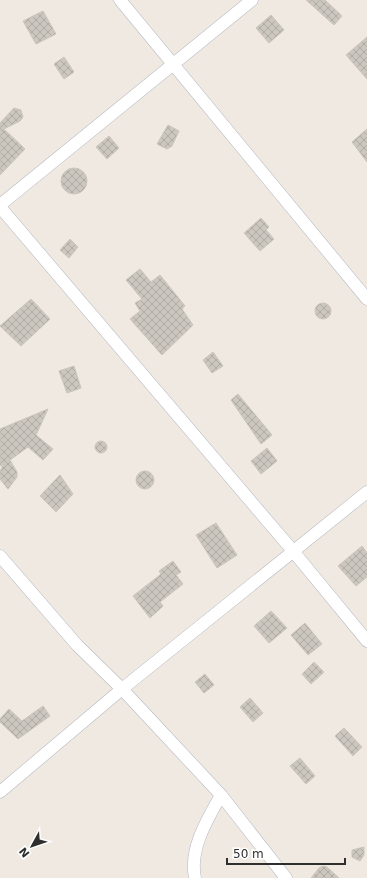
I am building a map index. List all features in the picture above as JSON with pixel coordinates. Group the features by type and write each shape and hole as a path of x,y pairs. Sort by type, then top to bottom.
{"street":[{"path":"120,0 367,299"},
{"path":"252,0 0,206 293,551 367,641"},
{"path":"0,792 122,688 367,492"},
{"path":"0,556 77,645 122,688 221,795 286,878"},
{"path":"194,878 196,851 205,824 221,795"}],"building":[{"path":"306,0 325,0 342,16 334,25"},
{"path":"43,11 56,34 36,44 23,21"},
{"path":"271,15 284,30 269,43 256,28"},
{"path":"367,37 367,79 346,55"},
{"path":"64,57 74,72 64,79 54,64"},
{"path":"14,108 21,110 23,117 20,121 4,129 25,149 0,175 0,123"},
{"path":"168,125 179,131 172,146 167,149 157,144"},
{"path":"367,129 367,162 352,142"},
{"path":"109,136 119,148 107,159 96,147"},
{"path":"74,168 84,171 87,181 84,191 74,194 64,191 61,181 64,171"},
{"path":"261,218 269,227 266,230 274,239 260,251 244,233"},
{"path":"70,239 78,247 69,258 60,250"},
{"path":"140,269 151,282 160,275 185,306 182,309 193,325 162,355 130,319 140,311 135,303 142,299 126,280"},
{"path":"31,299 50,319 21,346 0,326"},
{"path":"323,303 330,308 331,311 326,318 323,319 316,314 315,311 320,304"},
{"path":"213,352 223,366 212,373 203,360"},
{"path":"74,366 81,388 67,393 59,371"},
{"path":"238,394 272,435 261,444 231,400"},
{"path":"48,409 36,435 53,449 43,460 28,447 10,460 17,472 17,477 8,489 0,479 0,472 3,464 0,466 0,429"},
{"path":"103,441 106,442 106,452 99,453 96,452 95,445 96,442"},
{"path":"267,448 277,461 261,474 251,461"},
{"path":"145,471 151,474 154,480 151,486 145,489 139,486 136,480 139,474"},
{"path":"60,475 73,494 56,512 40,496"},
{"path":"216,523 237,555 217,568 196,535"},
{"path":"362,546 367,553 367,577 356,586 338,566"},
{"path":"173,561 181,572 176,575 183,584 160,602 163,606 150,618 133,596 161,574 159,571"},
{"path":"271,611 287,628 269,643 254,626"},
{"path":"305,623 322,644 308,655 291,635"},
{"path":"314,662 324,672 311,684 302,674"},
{"path":"205,674 214,685 204,693 195,682"},
{"path":"250,698 263,713 253,722 240,707"},
{"path":"43,706 50,716 18,739 0,722 0,719 9,709 22,721"},
{"path":"344,728 362,747 353,756 335,736"},
{"path":"300,758 315,776 306,784 290,766"},
{"path":"364,847 364,855 360,861 352,857 352,850"},
{"path":"323,866 327,867 339,878 311,878 319,868"}]}
